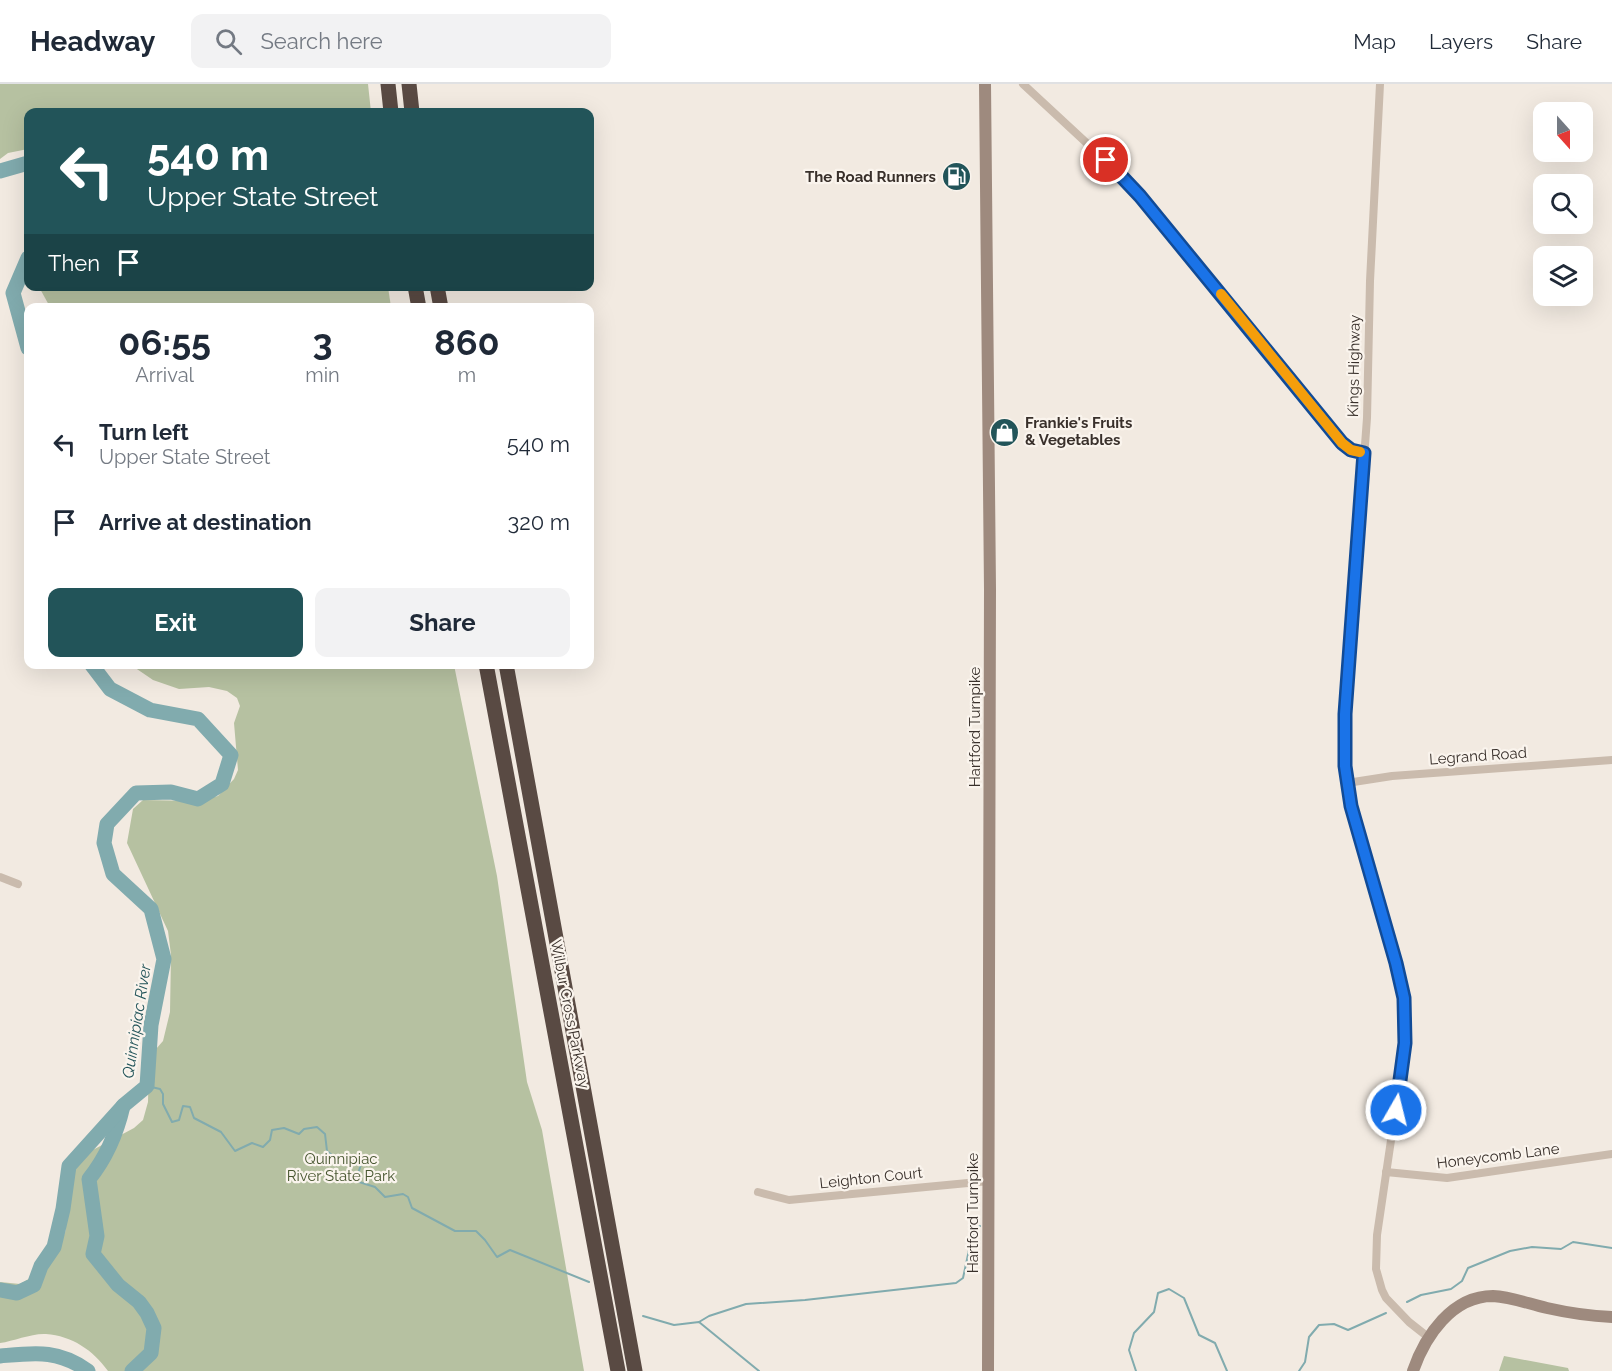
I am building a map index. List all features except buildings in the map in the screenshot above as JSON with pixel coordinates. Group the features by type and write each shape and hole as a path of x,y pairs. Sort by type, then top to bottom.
{"highway":[{"path":"388,84 391,108"},
{"path":"409,84 412,108"},
{"name":"Wilbur Cross Parkway","path":"487,669 618,1371"},
{"name":"Wilbur Cross Parkway","path":"507,669 635,1371"}],"main road":[{"name":"Hartford Turnpike","path":"985,84 990,589 988,1371"},
{"path":"1413,1371 1428,1337 1436,1327 1460,1306 1483,1297 1505,1297 1569,1313 1612,1317"}],"street":[{"path":"1023,84 1133,188 1342,443 1351,450 1364,453"},
{"name":"Kings Highway","path":"1380,84 1370,281 1367,406 1344,751 1347,783 1356,826 1396,963 1405,1006 1405,1043 1376,1249 1377,1276 1382,1290 1392,1305 1428,1337"},
{"name":"Legrand Road","path":"1347,783 1392,776 1612,760"},
{"path":"0,877 18,885"},
{"name":"Honeycomb Lane","path":"1386,1172 1447,1178 1612,1154"},
{"name":"Leighton Court","path":"758,1192 789,1200 989,1181"}],"green space":[{"path":"0,84 368,84 371,108 24,108 24,150 8,153 0,159"},
{"path":"41,291 389,291 390,303 48,303"},
{"name":"Quinnipiac River State Park","path":"137,669 455,669 497,876 527,1082 542,1130 584,1371 108,1371 81,1345 56,1335 35,1335 0,1343 0,1282 20,1284 42,1271 65,1233 67,1217 64,1187 66,1179 89,1152 134,1128 143,1120 148,1102 149,1057 163,1041 170,1012 171,955 168,931 127,843 133,809 143,800 197,801 218,796 234,779 238,770 234,723 240,706 237,698 227,691 209,687 179,689 153,680"},
{"path":"1504,1356 1568,1368 1569,1371 1499,1371"}],"waterway":[{"name":"Quinnipiac River","path":"0,171 24,164"},
{"name":"Quinnipiac River","path":"24,267 13,293 24,333"},
{"name":"Quinnipiac River","path":"0,1290 17,1293 34,1285 41,1266 54,1247 63,1209 69,1166 124,1105 147,1086 151,1025 164,959 151,909 113,874 104,843 107,824 136,793 171,792 198,799 222,784 231,755 198,719 150,710 110,689 95,669"},
{"path":"147,1086 160,1089 163,1094 163,1104 172,1122 179,1120 183,1106 190,1107 194,1118 221,1132 235,1151 252,1143 263,1147 270,1140 272,1130 284,1128 299,1134 304,1129 317,1127 325,1134 327,1151 344,1165 361,1164 356,1181 375,1187 385,1197 403,1194 408,1197 412,1208 455,1231 476,1231 497,1257 510,1250 589,1282"},
{"name":"Quinnipiac River","path":"123,1106 110,1144 89,1179 97,1236 93,1254 118,1285 139,1302 154,1328 151,1353 132,1371"},
{"path":"699,1322 709,1316 746,1304 805,1300 956,1283 963,1278 972,1236 974,1230 980,1226"},
{"path":"1407,1302 1421,1295 1451,1289 1462,1281 1468,1268 1510,1251 1532,1247 1561,1249 1573,1242 1612,1248"},
{"path":"1136,1371 1129,1350 1134,1333 1154,1312 1158,1293 1169,1289 1184,1298 1199,1335 1215,1343 1227,1371"},
{"path":"1299,1371 1305,1362 1309,1337 1319,1325 1334,1324 1348,1330 1386,1313"},
{"path":"643,1316 674,1325 699,1322 759,1371"},
{"name":"Quinnipiac River","path":"0,1356 46,1354 66,1359 88,1371"}],"slow traffic":[{"path":"1221,294 1342,443 1351,450 1360,452"}],"place":[{"name":"The Road Runners","path":"957,177"},
{"name":"Frankie's Fruits & Vegetables","path":"1004,432"}],"route":[{"path":"1106,160 1140,196 1342,443 1351,450 1364,453 1344,751 1351,806 1404,998 1406,1030 1396,1110"}]}
